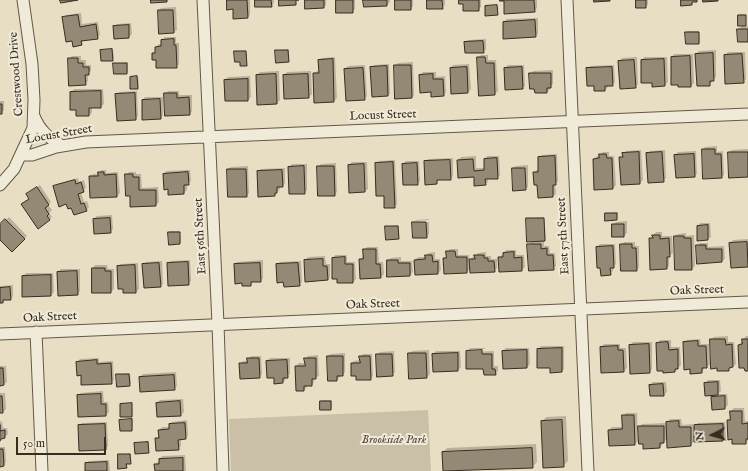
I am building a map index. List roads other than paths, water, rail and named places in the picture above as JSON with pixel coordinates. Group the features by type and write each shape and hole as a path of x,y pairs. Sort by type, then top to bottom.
{"street":[{"name":"Crestwood Drive","path":"0,184 14,168 33,128 32,64 23,0"},
{"name":"East 56th Street","path":"203,0 218,324 223,471"},
{"name":"East 57th Street","path":"567,0 588,471"},
{"name":"Locust Street","path":"21,155 32,155 62,146 86,142 748,114"},
{"path":"34,116 38,126 43,132 62,146"},
{"name":"Oak Street","path":"0,334 748,302"},
{"path":"36,332 42,471"}],"park label":[{"name":"Brookside Park","path":"394,441"}]}
